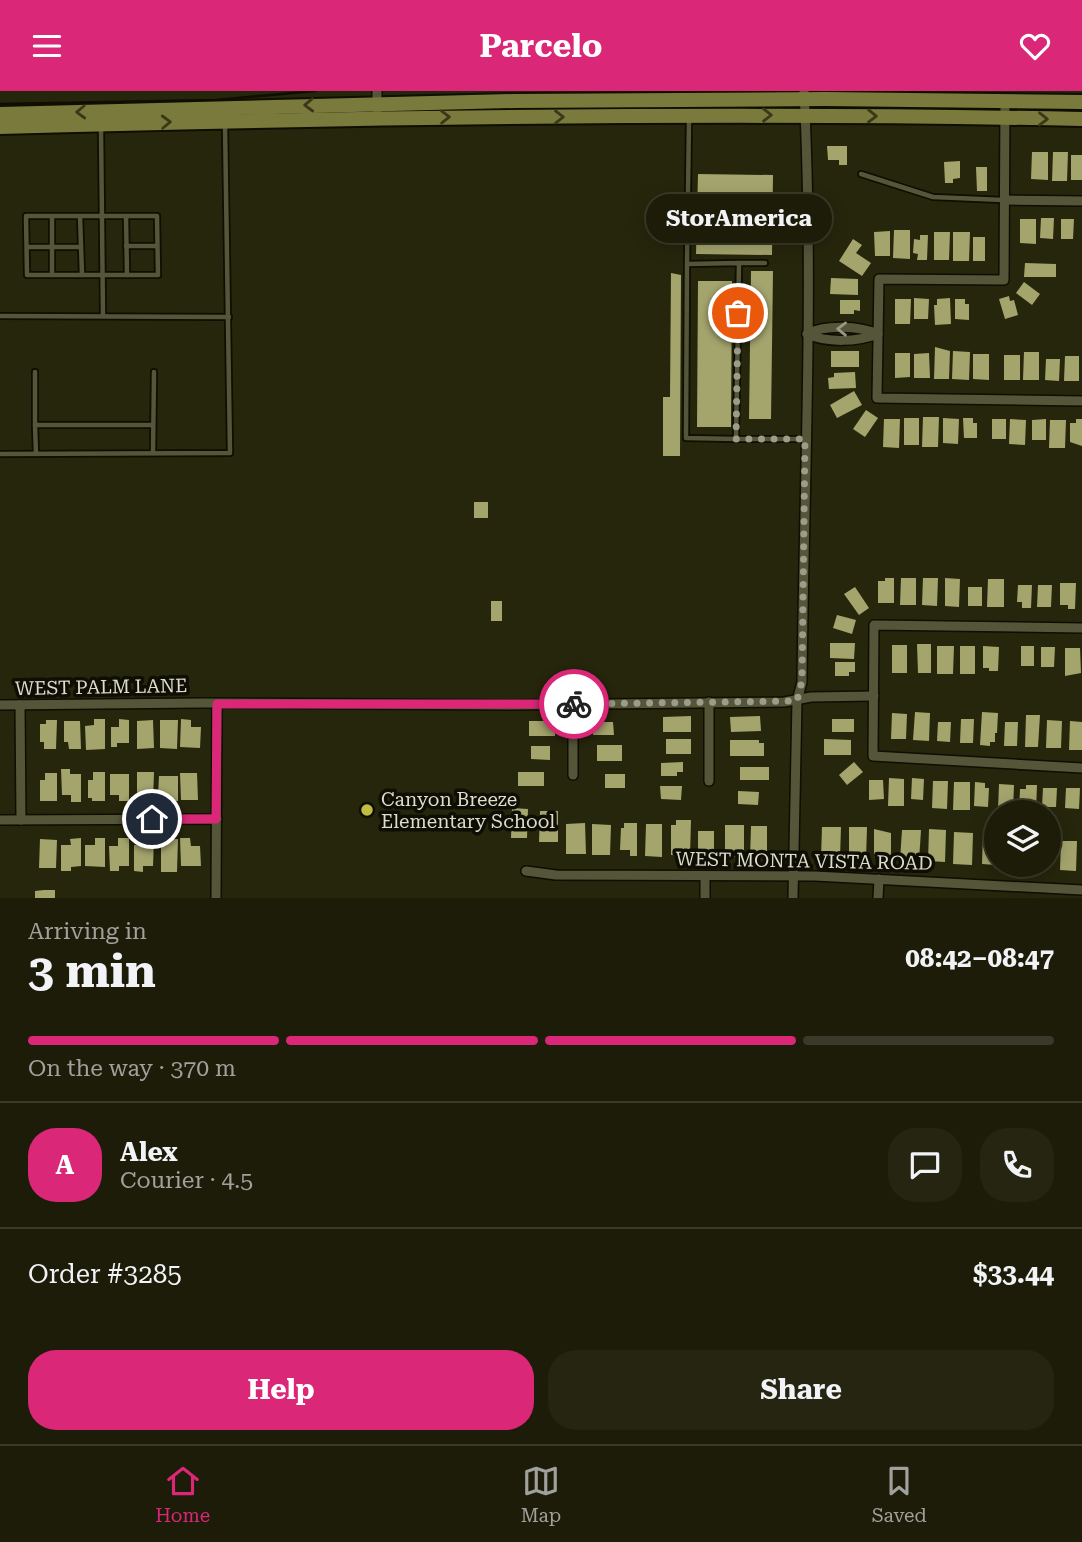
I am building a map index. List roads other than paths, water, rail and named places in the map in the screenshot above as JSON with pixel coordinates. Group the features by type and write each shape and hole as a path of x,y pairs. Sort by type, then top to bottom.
{"main road":[{"path":"0,114 377,97 886,95 1005,96 1082,101"},
{"path":"0,127 225,120 689,115 1082,119"}],"street":[{"path":"793,898 797,701 802,681 807,334 804,95"},
{"path":"1005,96 1004,279 878,279 877,398 1082,401"},
{"path":"377,97 377,118"},
{"path":"1004,200 1082,201"},
{"path":"807,334 818,339 864,340 878,334"},
{"path":"1082,628 874,625 873,757 1082,768"},
{"name":"WEST PALM LANE","path":"0,705 573,704 797,701 811,697 874,696"},
{"path":"709,702 709,781"},
{"path":"216,898 217,704"},
{"path":"573,704 573,775"},
{"path":"20,705 21,820"},
{"path":"0,820 216,819"},
{"name":"WEST MONTA VISTA ROAD","path":"526,871 556,875 878,879 1043,893 1082,890"},
{"path":"705,876 705,898"},
{"path":"878,879 878,898"}],"lane":[{"path":"689,115 686,438 805,439"},
{"path":"0,454 230,453 225,120"},
{"path":"101,124 103,316"},
{"path":"861,174 933,197 1004,200"},
{"path":"26,216 80,216 156,216 158,275 27,275 26,216"},
{"path":"52,216 52,275"},
{"path":"80,216 82,275"},
{"path":"126,216 127,275"},
{"path":"126,246 157,246"},
{"path":"27,247 81,247"},
{"path":"687,264 765,263"},
{"path":"736,439 739,264"},
{"path":"0,316 229,317"},
{"path":"35,372 36,454"},
{"path":"153,453 154,372"},
{"path":"35,425 153,425"}],"waterway":[{"path":"0,104 216,100 315,91"}],"place":[{"name":"StorAmerica","path":"738,313"},
{"name":"Canyon Breeze Elementary School","path":"367,810"}]}
